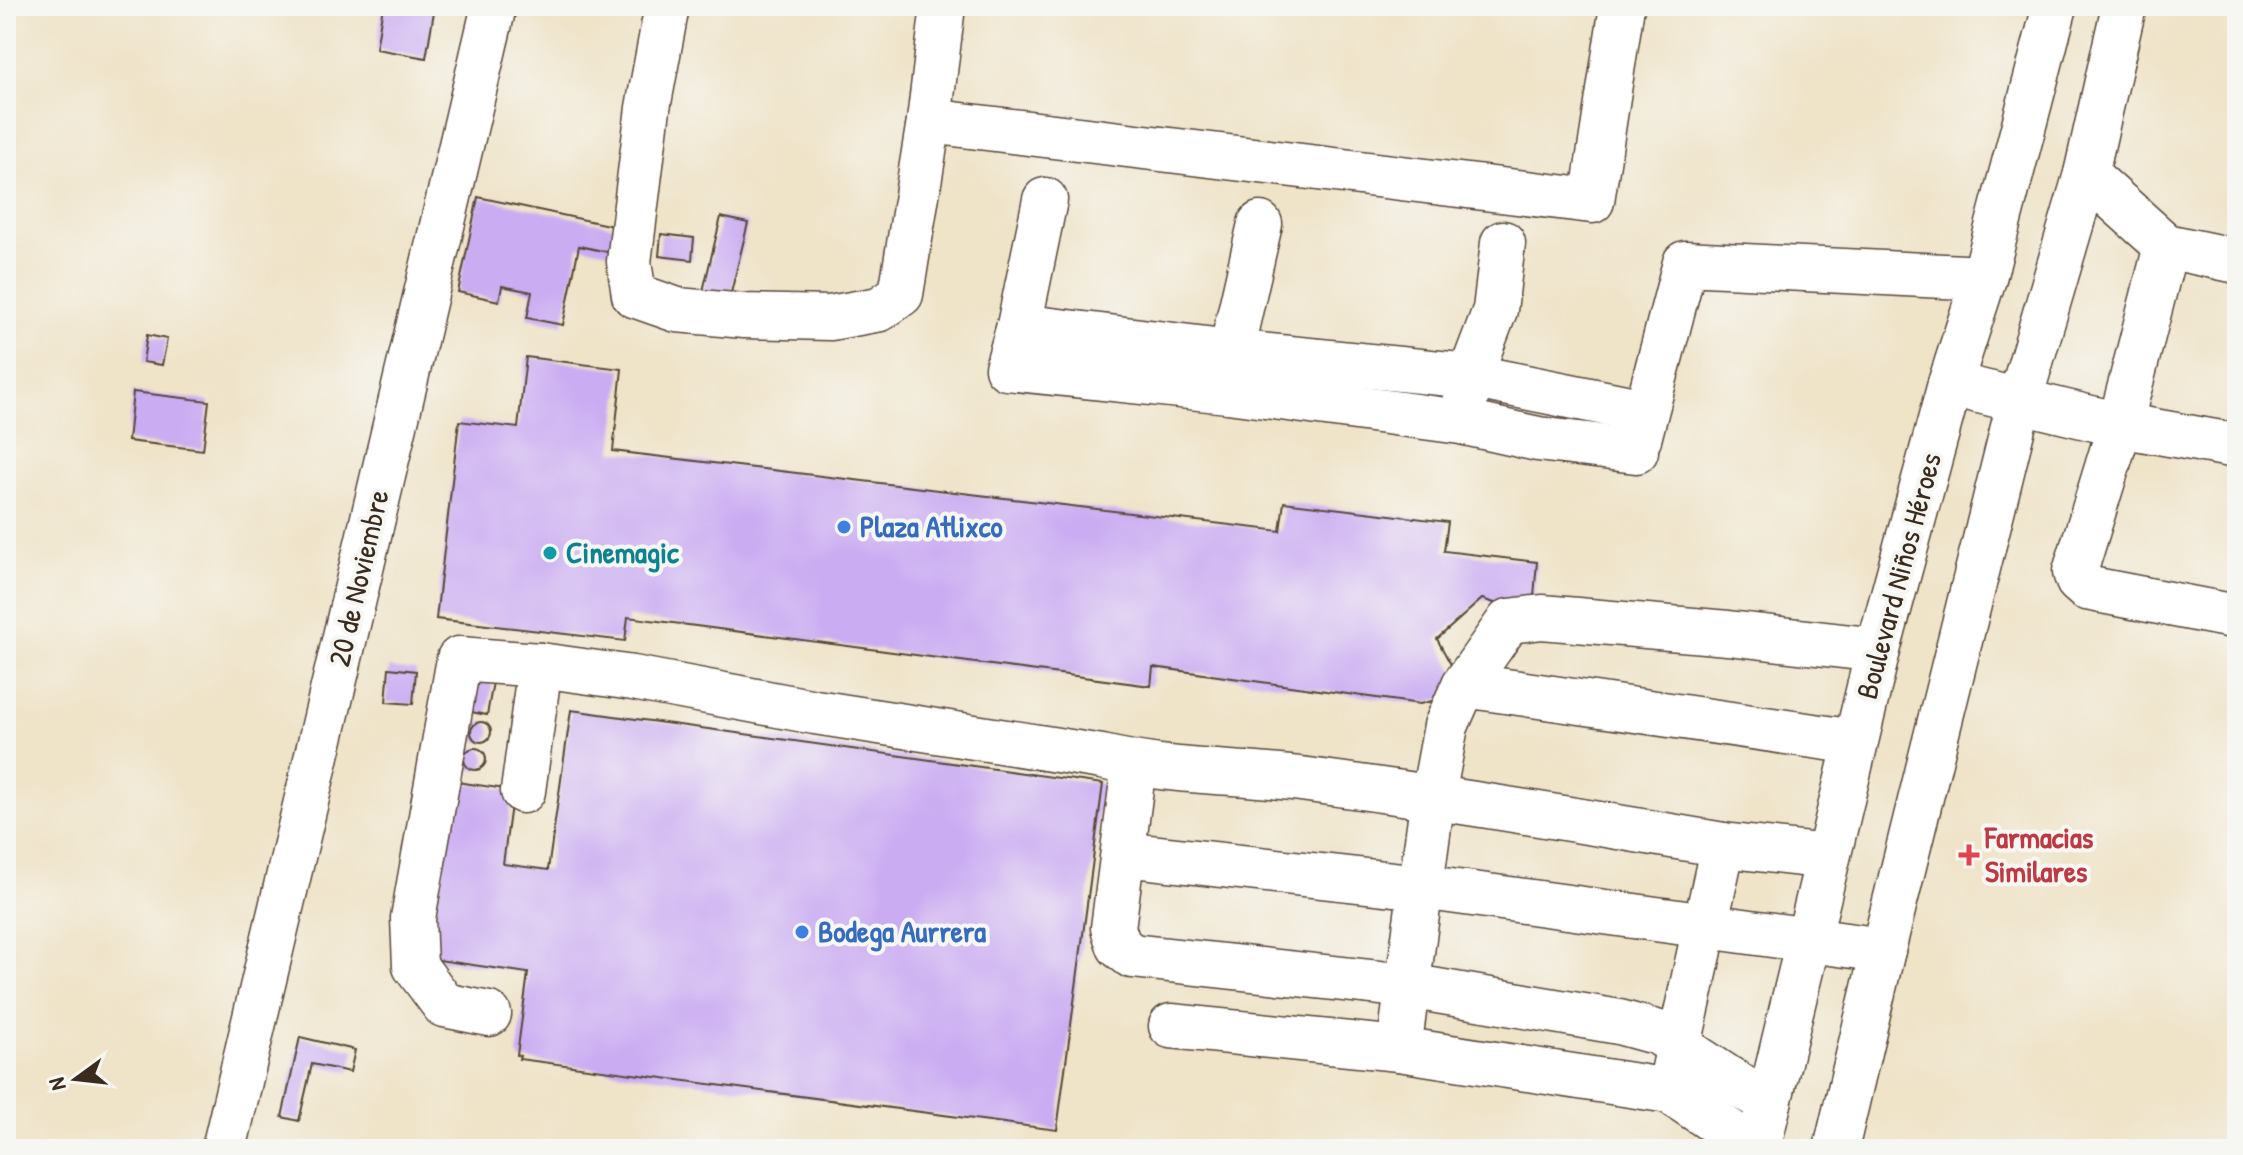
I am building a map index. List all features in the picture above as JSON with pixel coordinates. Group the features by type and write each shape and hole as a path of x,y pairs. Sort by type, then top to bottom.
{"street":[{"name":"20 de Noviembre","path":"224,1149 494,6"},
{"path":"667,6 648,108 629,262 634,295 677,310 745,316 830,318 880,309 901,294 929,121 943,6"},
{"path":"929,121 1592,201 1622,6"},
{"name":"Boulevard Niños Héroes","path":"1757,1149 1878,650 1950,384 1984,278 2055,6"},
{"path":"1836,1149 2020,399 2086,174 2124,6"},
{"path":"2086,174 2166,246 2237,261"},
{"path":"1045,200 1019,326 1007,368 1470,376 1637,445"},
{"path":"1230,372 1260,224"},
{"path":"1461,422 1470,376 1495,310 1503,243"},
{"path":"2166,246 2120,425 2075,572 2078,581 2086,588 2237,617"},
{"path":"1637,445 1685,263 1984,278"},
{"path":"1230,372 1538,439 1637,445"},
{"path":"1950,384 2120,425 2237,446"},
{"path":"1399,1049 1433,796 1446,726 1464,685 1509,621 1542,617 1878,650"},
{"path":"489,1014 444,1005 415,966 413,918 459,659 540,665 1134,765 1287,777 1433,796 1723,845 1827,857"},
{"path":"523,791 540,665"},
{"path":"1464,685 1855,742"},
{"path":"1134,765 1113,928 1119,946 1132,956 1408,986 1619,1022 1659,1033 1769,1102"},
{"path":"1669,1091 1723,845"},
{"path":"1123,854 1421,887 1883,950"},
{"path":"1171,1026 1399,1049 1669,1091 1757,1149"}],"building":[{"path":"383,6 435,6 426,58 376,49"},
{"path":"478,197 627,229 622,255 579,246 563,325 527,318 532,292 502,286 499,301 458,292"},
{"path":"721,217 748,223 730,297 703,291"},
{"path":"661,234 694,238 692,260 659,256"},
{"path":"147,335 167,339 162,365 143,362"},
{"name":"Plaza Atlixco","path":"526,357 622,369 613,451 1280,531 1284,502 1448,522 1444,551 1537,562 1534,596 1519,611 1482,599 1437,639 1455,672 1444,698 1420,704 1153,667 1151,686 628,617 625,641 436,619 459,421 518,428"},
{"path":"133,392 209,401 203,450 128,441"},
{"path":"389,668 416,671 413,704 386,702"},
{"path":"473,677 493,682 487,715 466,711"},
{"name":"Bodega Aurrera","path":"571,710 1103,784 1057,1130 519,1059 517,1055 528,973 418,957 442,780 513,790 503,864 548,870"},
{"path":"481,722 488,725 491,732 488,739 481,742 474,739 471,732 474,725"},
{"path":"471,748 479,748 486,759 479,770 471,770 464,763 464,755"},
{"path":"300,1037 355,1050 350,1072 312,1064 299,1121 282,1117"}],"place":[{"name":"Plaza Atlixco","path":"844,527"},
{"name":"Cinemagic","path":"550,553"},
{"name":"Farmacias Similares","path":"1969,855"},
{"name":"Bodega Aurrera","path":"802,932"}]}
